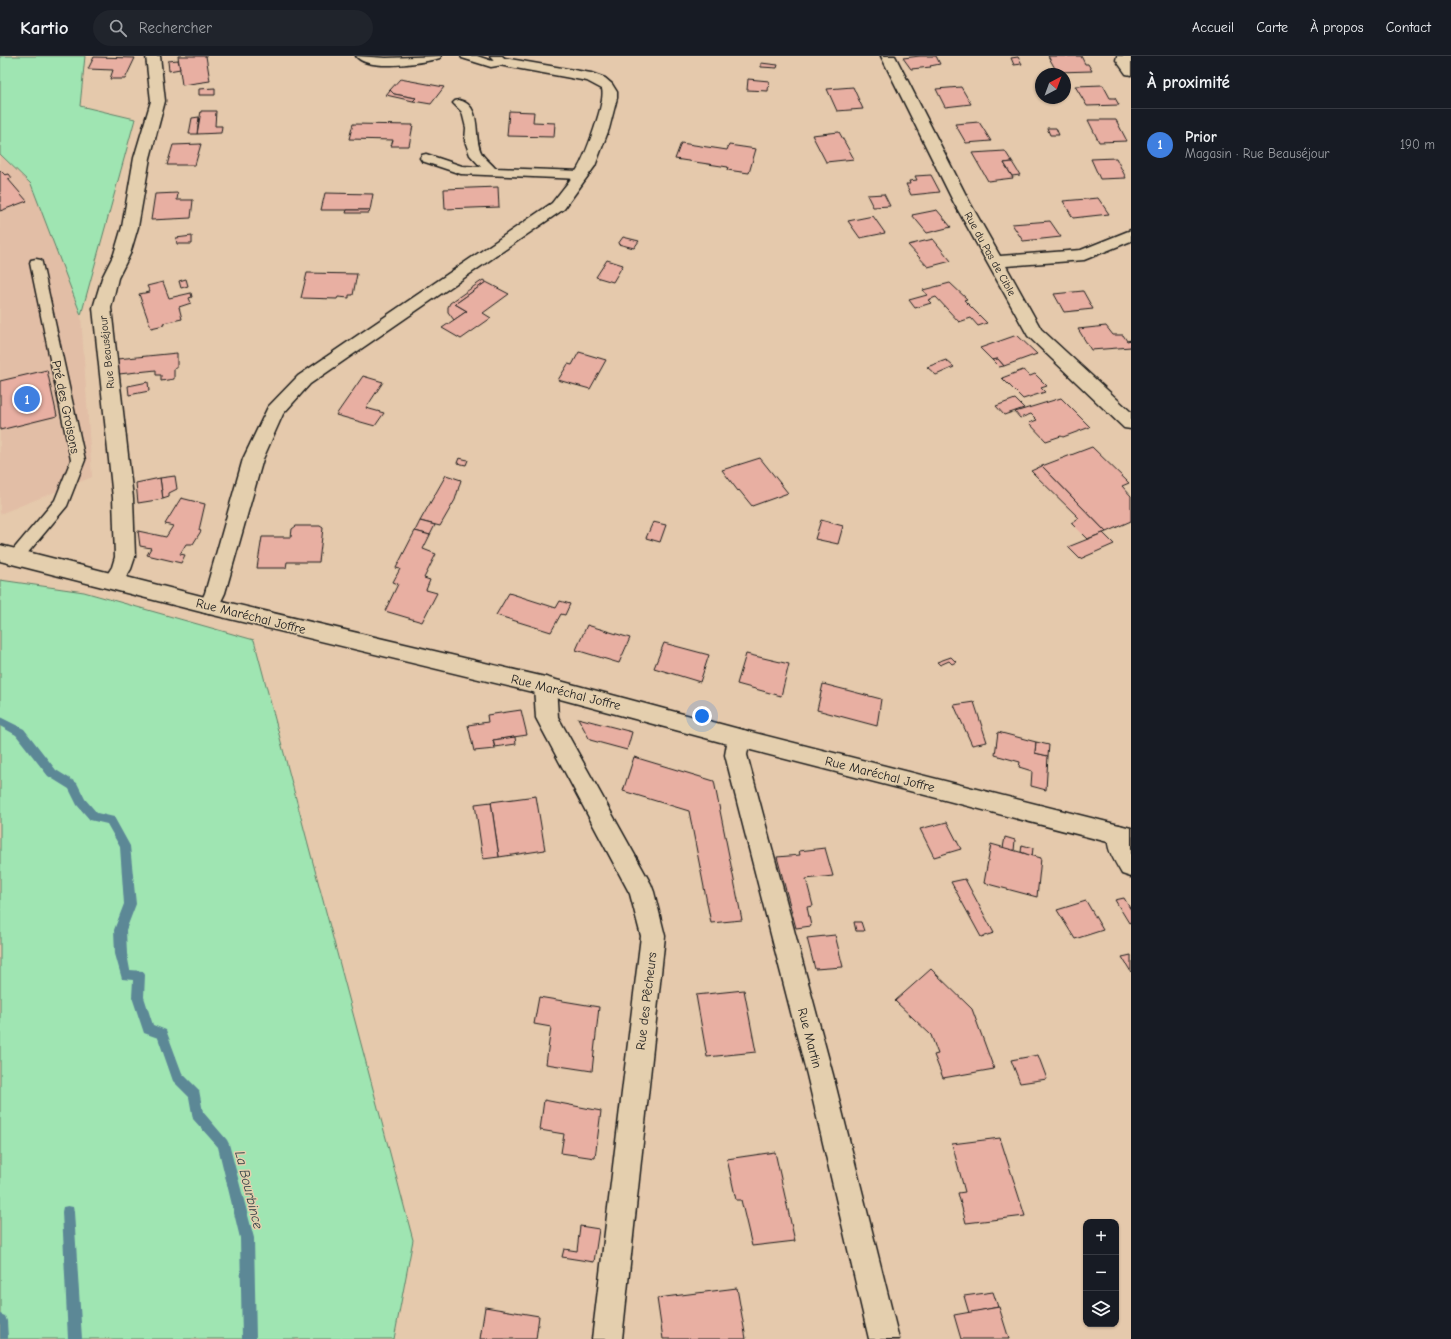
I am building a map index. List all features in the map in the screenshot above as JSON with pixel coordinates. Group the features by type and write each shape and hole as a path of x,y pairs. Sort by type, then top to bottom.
{"street":[{"name":"Rue Beauséjour","path":"113,581 121,568 125,557 123,506 102,308 110,278 122,254 130,227 142,158 158,101 152,56"},
{"name":"Rue du Pas de Cible","path":"888,56 962,203 1034,332 1131,423"},
{"path":"1124,56 1123,60 1131,71"},
{"path":"209,606 215,593 253,459 275,411 304,380 558,206 588,165 609,104 610,91 604,83 591,77 505,59"},
{"path":"995,262 1084,255 1131,235"},
{"name":"Rue Maréchal Joffre","path":"8,555 209,606 545,686 739,738 1125,837"},
{"name":"Rue des Pêcheurs","path":"545,686 547,718 642,892 653,936 607,1339"},
{"name":"Rue Martin","path":"739,738 736,755 820,1075 884,1339"},
{"path":"1125,837 1120,848 1131,866"}],"lane":[{"path":"361,56 376,60 398,61 436,56"},
{"path":"466,56 491,64 505,59"},
{"path":"459,103 467,111 472,128 471,141 476,155 492,172"},
{"path":"426,158 461,170 581,175"},
{"name":"Pré des Groisons","path":"8,555 62,502 78,460 36,263"}],"shaded area":[{"path":"0,154 31,184 81,315 92,477 0,514"}],"green space":[{"path":"0,56 85,56 80,106 135,119 81,315 31,184 0,154"},
{"path":"0,580 84,592 254,640 413,1240 394,1339 0,1339"}],"building":[{"path":"178,56 206,56 210,81 182,85"},
{"path":"936,56 940,64 930,66 931,67 911,69 903,58"},
{"path":"1048,56 1081,56 1085,64 1088,64 1092,71 1071,72 1071,68 1055,68"},
{"path":"94,57 135,58 125,79 110,79 113,70 88,69"},
{"path":"1018,57 1022,64 1014,65 1011,58"},
{"path":"178,60 180,69 169,71 168,61"},
{"path":"761,63 778,65 777,68 761,67"},
{"path":"400,79 444,87 431,104 413,101 416,98 394,94 390,90"},
{"path":"748,79 769,81 768,91 747,90"},
{"path":"1103,85 1110,98 1115,98 1119,105 1087,106 1075,86"},
{"path":"853,87 863,109 837,111 827,89"},
{"path":"961,87 971,104 945,107 936,89"},
{"path":"215,88 215,95 199,95 199,89"},
{"path":"390,90 394,94 416,98 413,101 386,95"},
{"path":"201,111 216,111 215,126 222,126 221,133 197,134"},
{"path":"509,111 534,112 533,122 555,123 554,137 507,136"},
{"path":"199,117 197,134 189,134 192,118"},
{"path":"1088,120 1116,120 1127,141 1099,142"},
{"path":"979,122 991,141 966,143 955,124"},
{"path":"353,124 413,125 409,146 391,146 393,140 349,139"},
{"path":"1047,128 1056,128 1059,135 1050,135"},
{"path":"839,132 854,159 826,162 812,135"},
{"path":"681,143 727,150 729,145 756,149 749,173 727,170 728,167 675,159"},
{"path":"201,144 195,165 167,165 173,145"},
{"path":"1005,151 1012,162 1004,163 1013,178 988,181 972,153"},
{"path":"1116,158 1126,178 1100,179 1091,159"},
{"path":"1012,162 1020,175 1012,176 1004,163"},
{"path":"0,170 5,175 9,174 12,178 8,179 27,201 0,211"},
{"path":"931,175 940,192 911,195 906,184 910,184 909,181 917,180 915,176"},
{"path":"498,187 499,207 445,209 444,189"},
{"path":"178,193 177,200 193,200 191,218 151,220 155,194"},
{"path":"325,193 373,194 370,210 321,210"},
{"path":"884,194 890,206 873,207 867,195"},
{"path":"1098,198 1109,214 1073,218 1063,201"},
{"path":"347,210 370,210 369,213 346,213"},
{"path":"937,210 951,227 927,233 912,215"},
{"path":"873,216 885,233 860,238 848,221"},
{"path":"1050,221 1061,237 1023,241 1012,224"},
{"path":"192,236 192,244 177,244 176,238"},
{"path":"623,237 639,241 634,248 618,244"},
{"path":"933,239 951,261 928,267 908,245"},
{"path":"607,260 623,265 613,282 596,277"},
{"path":"307,273 357,274 353,295 349,295 349,298 338,297 337,299 301,298"},
{"path":"186,279 188,286 181,288 179,281"},
{"path":"483,280 486,282 455,304 467,311 454,320 448,312 450,303"},
{"path":"163,282 169,298 191,293 192,297 189,298 191,303 179,307 182,319 163,323 164,325 151,328 139,294 150,292 147,286"},
{"path":"486,282 509,294 483,313 491,318 461,339 442,328 467,311 455,304"},
{"path":"950,283 967,299 964,300 987,323 978,326 971,318 959,322 936,297 928,300 931,303 915,308 909,300 927,295 923,290"},
{"path":"1083,291 1093,309 1064,312 1054,294"},
{"path":"1106,326 1113,335 1123,335 1127,341 1131,340 1131,347 1091,350 1078,329"},
{"path":"1017,335 1037,354 1004,366 998,359 992,360 980,348"},
{"path":"579,352 606,360 590,389 558,380 568,364 572,365"},
{"path":"177,353 177,368 174,368 174,379 161,381 161,375 156,375 156,370 119,374 117,359"},
{"path":"998,359 1004,366 999,367 992,360"},
{"path":"946,360 954,367 936,375 927,367"},
{"path":"47,370 57,416 0,430 0,381"},
{"path":"1023,370 1030,376 1035,374 1047,386 1041,388 1045,392 1023,399 1002,378"},
{"path":"363,376 383,382 366,408 384,413 375,426 336,415"},
{"path":"148,382 149,391 129,395 128,386"},
{"path":"1061,398 1090,427 1063,437 1061,436 1046,441 1029,423 1037,420 1031,414 1020,418 1015,412"},
{"path":"1015,399 1024,408 1004,415 996,406"},
{"path":"1092,447 1129,483 1122,486 1131,496 1131,521 1106,532 1042,466"},
{"path":"459,458 468,460 466,465 457,463"},
{"path":"760,458 788,493 752,506 722,470"},
{"path":"1042,466 1106,532 1087,539 1071,523 1079,518 1031,471"},
{"path":"446,475 461,480 455,500 440,526 420,521"},
{"path":"175,476 177,489 169,493 169,497 163,499 160,478"},
{"path":"160,478 163,499 138,503 136,483"},
{"path":"181,498 205,504 199,530 201,531 193,544 186,544 180,554 185,555 181,563 147,555 151,548 140,546 138,531 166,537 173,526 165,524"},
{"path":"821,520 843,526 838,544 815,539"},
{"path":"420,521 435,525 430,535 415,531"},
{"path":"653,522 666,525 660,542 646,538"},
{"path":"296,526 320,526 323,528 319,562 287,562 286,568 257,568 262,537 291,537 292,529"},
{"path":"415,531 430,535 423,549 436,554 424,578 430,580 426,590 437,593 422,622 385,611 398,584 393,582 400,569 396,568"},
{"path":"1103,533 1114,544 1080,559 1068,547"},
{"path":"509,593 556,608 560,601 570,604 565,615 561,614 551,632 496,615"},
{"path":"587,625 630,638 619,663 576,650"},
{"path":"664,643 709,655 700,682 654,668"},
{"path":"746,654 789,664 781,696 737,684"},
{"path":"951,657 956,662 952,664 949,661 940,665 937,662"},
{"path":"823,684 881,699 877,726 817,710"},
{"path":"974,702 987,742 972,745 954,705"},
{"path":"521,710 527,735 493,740 495,749 474,751 468,725 488,722 487,715"},
{"path":"578,718 632,732 627,750 590,740"},
{"path":"998,732 1036,742 1035,753 1048,756 1046,790 1031,786 1032,771 1019,767 1020,762 995,755"},
{"path":"515,737 516,744 495,747 493,740"},
{"path":"1036,742 1049,745 1048,756 1035,753"},
{"path":"634,757 714,781 742,920 711,923 689,811 623,791"},
{"path":"536,796 545,850 499,857 491,802"},
{"path":"491,802 499,857 483,859 475,804"},
{"path":"947,822 961,849 934,857 920,829"},
{"path":"1005,837 1015,840 1014,851 1003,848"},
{"path":"991,844 1041,858 1037,897 984,883"},
{"path":"1022,845 1033,848 1032,856 1021,852"},
{"path":"825,848 833,876 806,879 813,906 807,907 811,926 796,928 777,857 800,855 799,851"},
{"path":"965,879 994,933 981,937 951,882"},
{"path":"1124,898 1131,910 1131,922 1129,923 1115,900"},
{"path":"1086,901 1103,930 1075,939 1057,910"},
{"path":"854,922 861,922 864,931 856,931"},
{"path":"835,935 843,967 815,969 807,938"},
{"path":"1131,955 1131,972 1122,957"},
{"path":"931,969 972,1009 994,1069 943,1078 934,1055 938,1054 931,1035 895,1001"},
{"path":"744,990 756,1052 707,1057 696,995"},
{"path":"539,997 599,1007 592,1071 546,1064 551,1027 534,1024"},
{"path":"1038,1055 1047,1079 1020,1083 1011,1060"},
{"path":"544,1100 601,1111 595,1158 561,1153 564,1134 540,1130"},
{"path":"1000,1138 1025,1216 966,1223 958,1193 965,1192 952,1144"},
{"path":"775,1152 795,1241 752,1246 741,1200 736,1200 727,1159"},
{"path":"580,1226 599,1229 594,1262 562,1257 564,1249 577,1251"},
{"path":"737,1288 746,1339 663,1339 657,1298"},
{"path":"993,1292 998,1307 969,1313 964,1296"},
{"path":"485,1307 539,1316 536,1339 480,1339"},
{"path":"999,1307 1009,1339 961,1339 954,1315"}],"waterway":[{"name":"La Bourbince","path":"0,721 20,732 52,773 73,786 81,802 94,817 110,820 125,846 130,904 120,930 121,954 126,975 139,975 138,997 148,1029 162,1034 177,1077 195,1094 197,1115 223,1144 247,1238 249,1339"},
{"path":"68,1212 75,1339"},
{"path":"0,1321 1,1339"}],"place":[{"name":"Prior","path":"27,399"}]}
